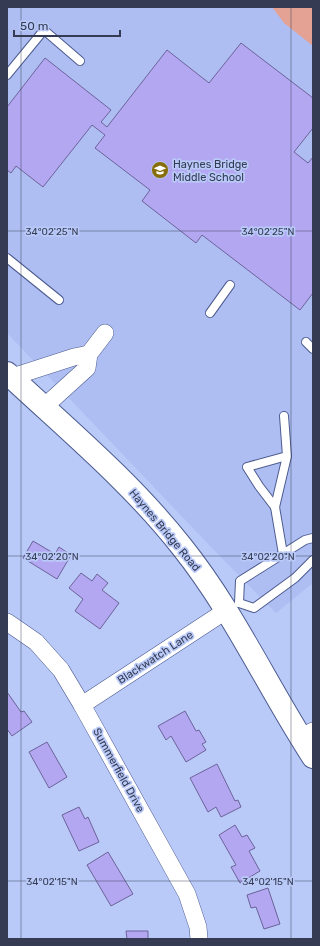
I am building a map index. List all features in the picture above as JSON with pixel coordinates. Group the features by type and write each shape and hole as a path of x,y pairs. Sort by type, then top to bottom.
{"main road":[{"name":"Haynes Bridge Road","path":"9,375 132,490 233,606 307,734 313,757"}],"street":[{"path":"44,407 87,368 90,354 105,334"},
{"path":"9,375 90,354"},
{"name":"Blackwatch Lane","path":"82,705 233,606"},
{"name":"Summerfield Drive","path":"7,622 36,642 61,670 187,894 198,928 199,939"}],"lane":[{"path":"7,75 44,30 80,61"},
{"path":"7,258 59,300"},
{"path":"210,313 230,285"},
{"path":"306,342 313,349"},
{"path":"283,554 275,507 287,456 284,416"},
{"path":"275,507 259,486 248,467 287,456"},
{"path":"313,538 305,540 240,581 233,606 254,608 295,578 313,560"}],"shaded area":[{"name":"Haynes Bridge Middle School","path":"7,7 313,7 313,583 276,613 7,333"},
{"path":"272,7 313,7 313,46 284,23"}],"building":[{"path":"241,43 313,98 313,128 294,152 308,163 313,157 313,293 300,310 202,235 196,243 142,201 150,190 95,148 105,135 92,125 43,187 16,166 11,173 7,170 7,107 45,58 111,110 101,122 107,127 167,50 209,83"},
{"path":"33,541 55,554 59,547 71,555 57,579 23,558"},
{"path":"81,573 92,581 97,574 108,583 102,590 119,603 100,629 75,611 83,599 69,588"},
{"path":"7,692 21,712 24,711 32,722 12,736 7,729"},
{"path":"185,711 196,731 199,730 206,742 202,744 206,750 186,762 171,736 166,740 158,726"},
{"path":"47,742 67,777 49,788 29,752"},
{"path":"217,764 235,801 238,800 241,807 221,817 216,807 208,812 190,778"},
{"path":"79,807 85,819 88,817 99,842 79,851 62,815"},
{"path":"235,825 242,837 247,835 255,848 249,851 260,871 240,883 231,867 236,865 219,835"},
{"path":"108,852 133,894 111,906 87,865"},
{"path":"268,888 280,924 264,929 256,907 251,908 247,895"},
{"path":"126,931 148,931 148,939 127,939"}],"place":[{"name":"Haynes Bridge Middle School","path":"160,170"}]}
